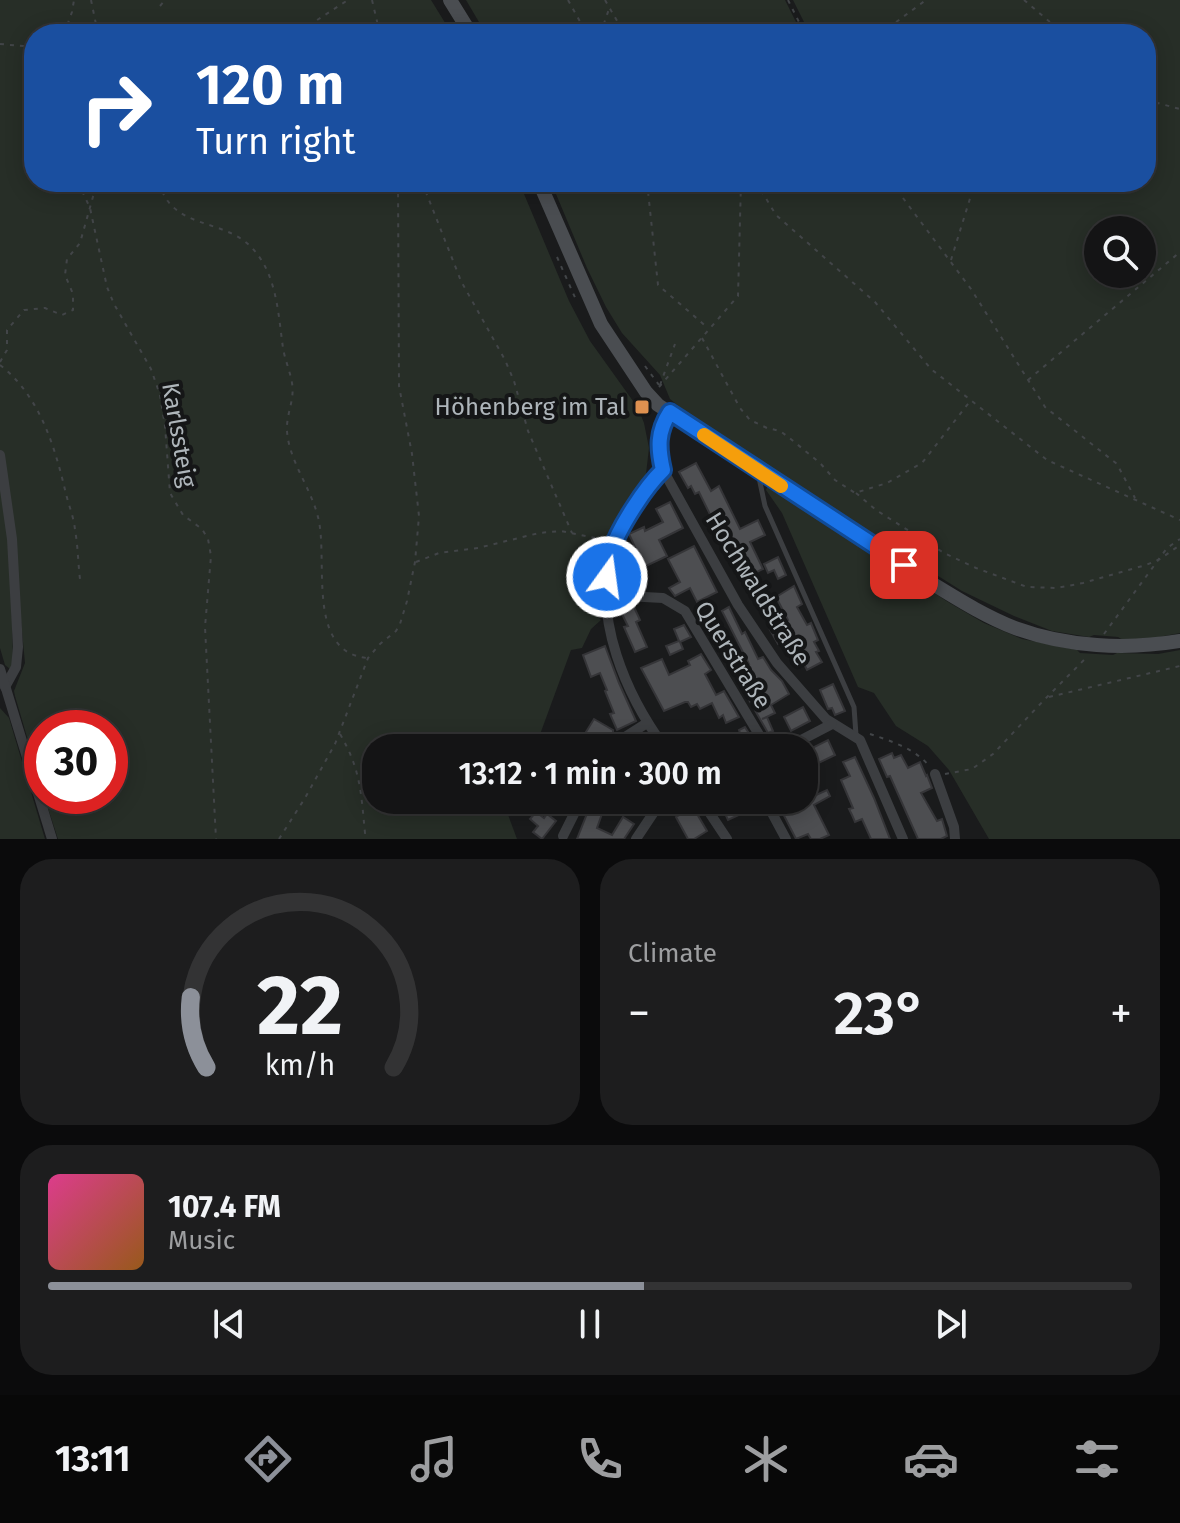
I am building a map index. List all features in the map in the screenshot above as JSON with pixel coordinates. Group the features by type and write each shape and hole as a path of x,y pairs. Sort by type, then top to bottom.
{"main road":[{"path":"450,0 465,24"},
{"path":"543,192 594,312 607,335 651,398 670,412 960,600 1015,628 1094,645 1141,646 1180,641"}],"street":[{"path":"655,734 620,663 609,624 607,595 609,562 615,542 644,491 663,470 659,440 662,425 670,412"},
{"path":"0,455 12,539 18,647 16,667 5,687"},
{"name":"Hochwaldstraße","path":"663,470 738,605 788,678 832,724 856,736"},
{"name":"Querstraße","path":"607,595 663,598 685,611 759,734"},
{"path":"0,669 52,839"},
{"path":"630,734 647,723"},
{"path":"813,734 832,724"},
{"path":"856,736 903,839"},
{"path":"935,774 954,827 955,839"},
{"path":"563,836 574,814"},
{"path":"636,839 653,814"},
{"path":"710,814 727,839"},
{"path":"773,814 786,839"}],"lane":[{"path":"758,470 765,506 854,707 856,736"}],"path":[{"path":"69,24 74,0"},
{"path":"91,0 96,24"},
{"path":"160,6 165,0"},
{"path":"312,24 348,0"},
{"path":"372,0 378,24"},
{"path":"568,0 581,24"},
{"path":"605,0 619,24"},
{"path":"788,0 800,24"},
{"path":"894,24 926,0"},
{"path":"1024,0 1052,24"},
{"path":"604,24 609,8"},
{"path":"0,44 24,46"},
{"path":"1156,103 1180,109"},
{"name":"Karlssteig","path":"83,192 90,208 107,287 151,369 160,395 170,493 183,515 202,529 208,539 211,556 205,627 216,839"},
{"path":"77,583 80,579 75,529 57,457 28,393 0,363 7,350 7,330 24,310 45,308 62,315 73,310 73,294 65,275 67,259 80,243 94,192"},
{"path":"162,192 169,203 189,219 211,225 250,246 270,279 277,300 283,350 292,383 293,400 287,431 311,494 322,534 324,608 328,624 332,636 347,653 368,658"},
{"path":"279,839 340,733 368,658 400,624 415,562 419,516 412,454 399,386 398,192"},
{"path":"426,192 461,281 514,381 528,431 572,533"},
{"path":"648,192 658,285 709,329"},
{"path":"659,387 738,296 741,192"},
{"path":"762,192 776,215 875,302 931,369 1047,460 1180,520"},
{"path":"899,192 971,289 1045,407 1117,464 1135,499"},
{"path":"951,261 972,192"},
{"path":"1028,381 1180,252"},
{"path":"702,338 740,408 750,420 780,431 820,463 835,480 876,510 944,553 976,568 1027,587 1057,588 1146,565 1180,545"},
{"path":"659,387 675,344"},
{"path":"645,366 659,387"},
{"path":"855,493 887,483 922,463 971,400"},
{"path":"415,562 439,553 478,548 539,533 561,531 615,542"},
{"path":"1102,637 1167,548 1180,539"},
{"path":"856,736 871,734 890,741 924,759 935,774 972,769 993,754 1086,658"},
{"path":"1046,698 1180,666"},
{"path":"340,733 360,781 364,839"}],"shaded area":[{"path":"0,0 431,0 446,24 24,24 24,192 523,192 569,301 590,341 638,408 649,448 646,474 608,544 566,578 601,620 591,629 582,648 571,650 540,734 362,734 362,814 508,814 517,839 58,839 50,814 128,814 128,710 24,710 24,726 14,691 25,663 20,610 11,582 13,666 10,669 5,665 0,648"},
{"path":"466,0 785,0 797,24 480,24"},
{"path":"793,0 1180,0 1180,633 1123,640 1052,631 962,591 706,428 670,399 660,375 622,333 606,307 555,192 1156,192 1156,24 805,24"},
{"path":"768,485 948,602 984,623 1022,639 1080,653 1158,654 1180,650 1180,839 989,839 949,770 928,746 896,726 874,693 858,687 782,513 766,490"},
{"path":"0,708 9,718 24,768 24,814 38,814 45,839 0,839"}],"building":[{"path":"696,463 711,491 719,486 740,529 758,520 765,535 750,542 763,569 749,576 730,538 723,541 699,492 695,494 691,486 688,488 679,472"},
{"path":"670,502 683,528 659,540 667,556 644,567 629,534 644,527 645,531 663,522 656,509"},
{"path":"694,546 717,592 697,602 690,588 675,596 669,588 680,582 668,559"},
{"path":"778,557 786,575 778,579 774,570 768,573 764,564"},
{"path":"621,567 637,568 636,586 620,585"},
{"path":"596,571 597,584 584,584 583,572"},
{"path":"794,586 802,604 797,607 807,625 811,623 818,640 814,642 819,651 816,652 822,662 807,670 794,635 778,644 770,630 788,620 776,597"},
{"path":"634,607 640,620 636,622 647,647 635,652 621,612"},
{"path":"729,607 758,659 763,657 789,694 771,705 775,713 762,719 767,717 773,731 768,733 733,672 749,664 722,611"},
{"path":"684,625 691,637 680,642 683,649 670,655 666,646 679,641 674,629"},
{"path":"605,646 636,721 617,730 600,673 591,677 583,655"},
{"path":"701,654 711,670 705,674 716,695 724,691 739,717 726,723 723,715 719,718 712,703 700,709 697,704 691,707 685,702 664,711 641,668 662,659 669,675 690,665 688,661"},
{"path":"833,684 845,711 835,715 832,708 828,709 820,690"},
{"path":"803,707 810,721 791,731 784,717"},
{"path":"594,719 613,730 612,734 585,734"},
{"path":"745,727 749,734 740,734 739,730"},
{"path":"828,740 835,755 818,763 818,745"},
{"path":"892,753 894,758 901,755 908,768 920,762 932,788 921,793 937,821 942,819 947,836 918,839 890,776 887,777 879,759"},
{"path":"855,757 890,839 871,839 862,819 855,822 849,809 853,808 841,780 850,776 843,762"},
{"path":"827,790 830,796 818,803 818,794"},
{"path":"818,813 829,835 811,839 808,834 796,839 783,814"},
{"path":"534,814 544,818 547,814 556,821 542,839 533,832 538,826 530,819"},
{"path":"587,814 602,814 597,828 612,835 623,817 634,824 624,839 577,839"},
{"path":"697,814 707,831 688,839 676,817"},
{"path":"725,814 741,814 728,820"}],"slow traffic":[{"path":"704,435 781,486"}],"place":[{"name":"Höhenberg im Tal","path":"642,407"}],"route":[{"path":"607,577 615,542 644,491 663,470 659,440 662,425 670,412 904,565"}]}
